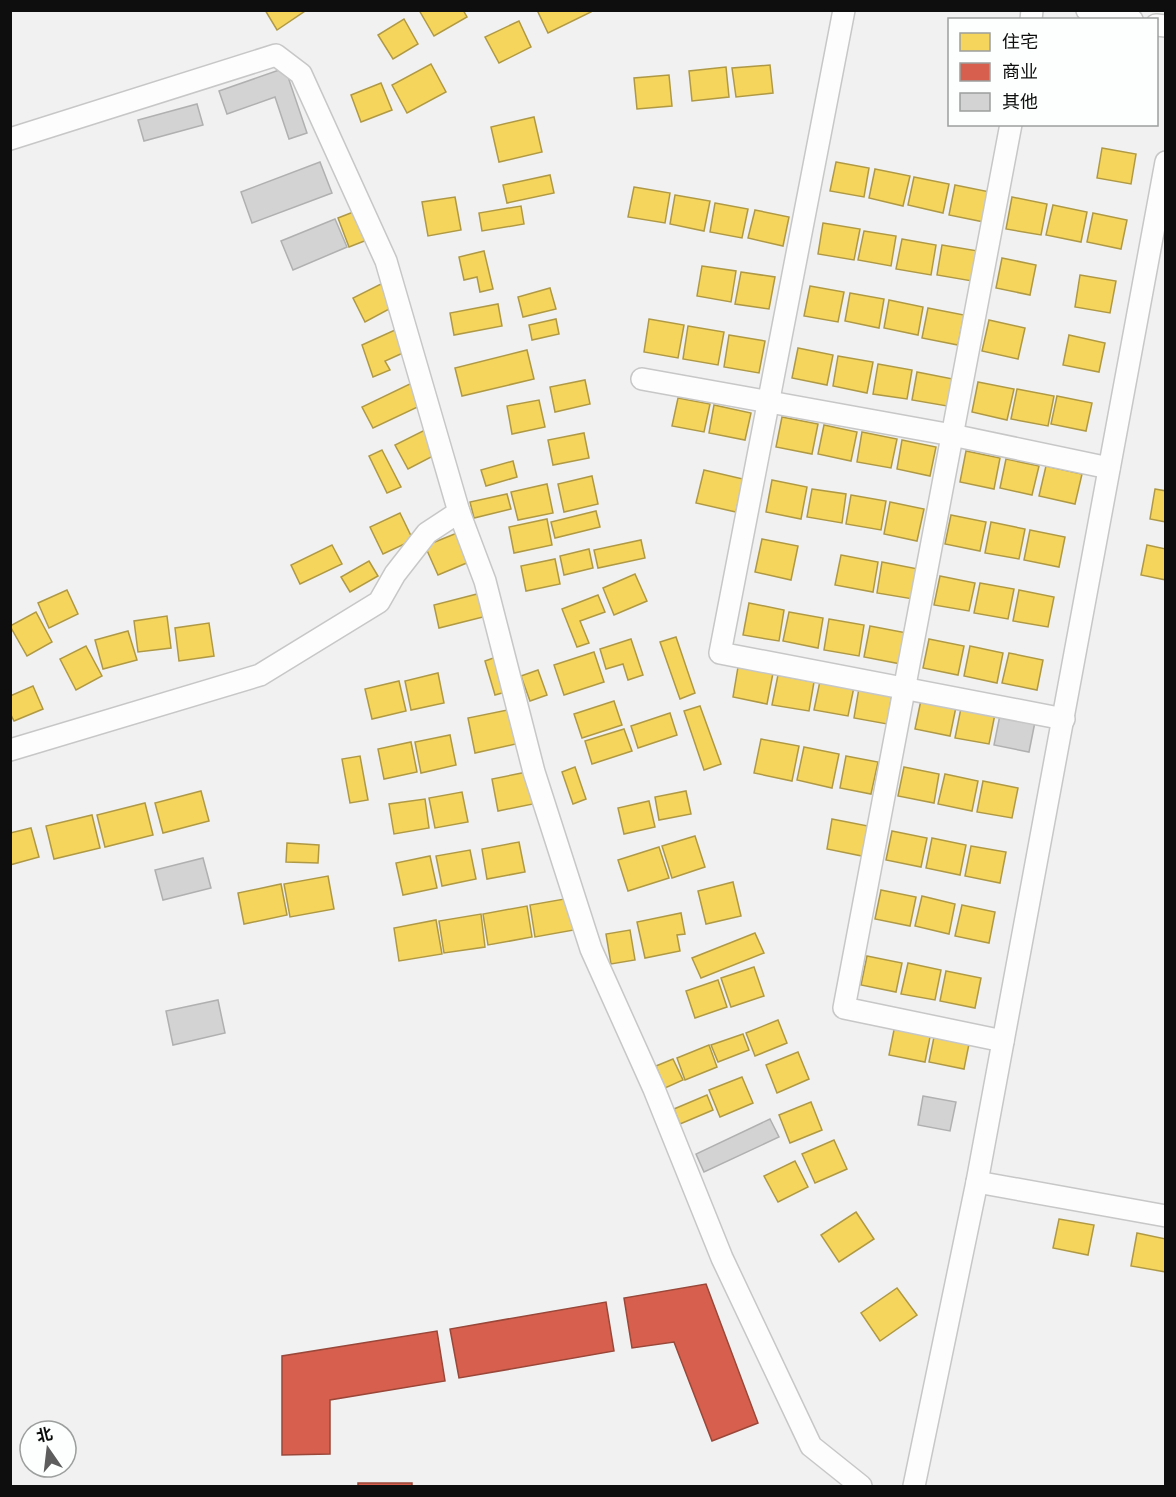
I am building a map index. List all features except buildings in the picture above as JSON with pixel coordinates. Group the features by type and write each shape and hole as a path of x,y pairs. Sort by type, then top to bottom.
{"street":[{"path":"844,10 766,401 720,653 1064,719"},
{"path":"1088,10 1123,18"},
{"path":"10,139 276,55 301,74 386,261 459,512 485,581 534,772 591,949 654,1089 722,1258 811,1446 861,1486"},
{"path":"1003,1041 844,1008 1011,126"},
{"path":"914,1486 977,1182 1166,162"},
{"path":"642,379 952,435 1109,468"},
{"path":"10,750 260,675 379,602 395,574 426,534 459,512"},
{"path":"977,1182 1166,1216"}]}
